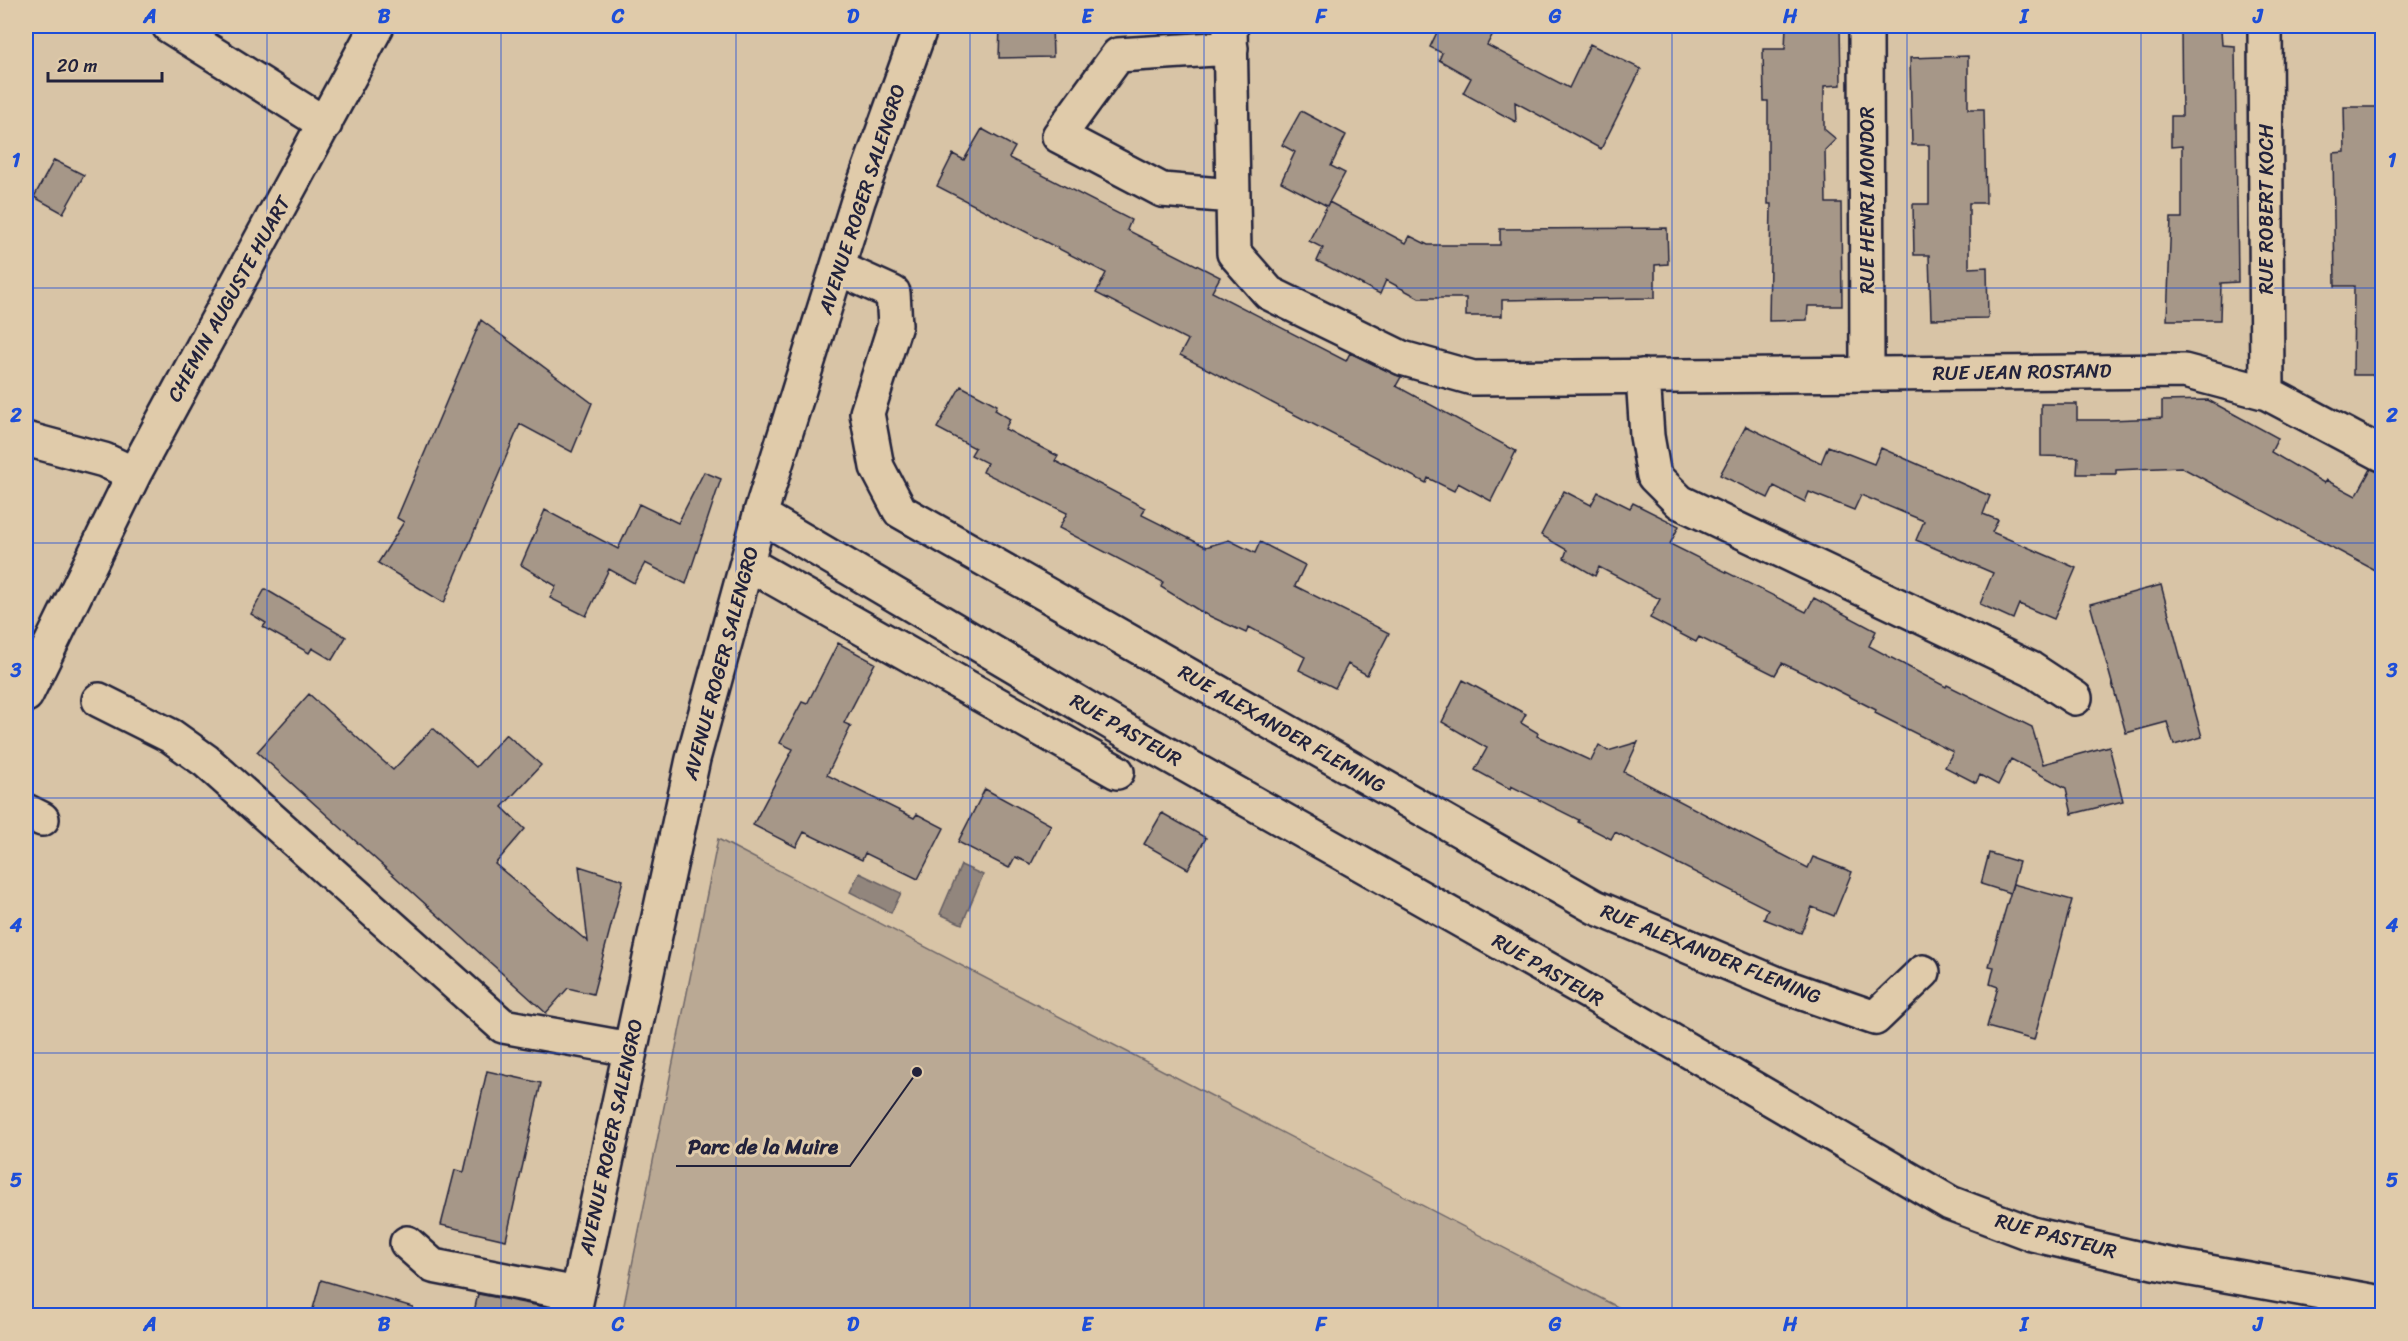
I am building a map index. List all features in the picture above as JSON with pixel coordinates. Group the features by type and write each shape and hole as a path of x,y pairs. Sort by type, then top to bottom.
{"street":[{"path":"170,26 325,124"},
{"name":"CHEMIN AUGUSTE HUART","path":"26,694 134,474 377,26"},
{"name":"AVENUE ROGER SALENGRO","path":"575,1305 693,759 760,515 858,201 921,26"},
{"name":"RUE HENRI MONDOR","path":"1866,26 1867,374"},
{"name":"RUE ROBERT KOCH","path":"2265,26 2267,393"},
{"name":"RUE JEAN ROSTAND","path":"1232,196 1162,190 1059,136 1118,55 1231,37 1234,253 1269,293 1402,358 1473,378 2184,371 2267,393 2382,454"},
{"name":"RUE ALEXANDER FLEMING","path":"838,268 893,293 895,326 867,413 877,467 900,511 1595,907 1780,985 1875,1018 1923,972"},
{"path":"1644,376 1647,436 1654,476 1680,502 2031,669 2075,698"},
{"path":"26,439 104,460 134,474"},
{"name":"RUE PASTEUR","path":"760,515 1074,700 1588,992 1950,1203 2032,1234 2153,1262 2382,1303"},
{"name":"RUE PASTEUR","path":"747,563 1117,772"},
{"path":"99,700 171,736 206,761 503,1026 630,1049"},
{"path":"1052,735 1074,700"},
{"path":"407,1243 433,1266 575,1305"}],"shaded area":[{"path":"718,839 1633,1315 622,1315"},
{"path":"961,865 983,875 962,924 940,914"},
{"path":"859,873 901,893 891,913 850,892"}],"building":[{"path":"1000,26 1052,26 1053,57 999,58"},
{"path":"1440,26 1497,26 1487,45 1569,88 1590,44 1641,69 1601,149 1515,102 1516,122 1463,93 1471,78 1439,60 1442,53 1430,47"},
{"path":"1786,26 1840,26 1841,85 1824,86 1824,129 1836,139 1825,150 1826,203 1841,203 1842,306 1808,306 1807,320 1769,321 1771,204 1768,204 1768,101 1764,101 1763,49 1785,49"},
{"path":"2221,30 2222,45 2235,46 2238,282 2221,283 2220,320 2167,320 2171,218 2182,218 2182,146 2171,147 2171,116 2182,116 2181,31"},
{"path":"1968,56 1968,109 1984,109 1986,203 1969,203 1969,268 1987,267 1988,318 1931,319 1929,255 1914,255 1913,204 1929,204 1929,145 1912,145 1910,58"},
{"path":"2344,107 2382,107 2382,375 2353,375 2354,286 2335,286 2333,153 2345,152"},
{"path":"1301,111 1346,135 1331,166 1345,173 1327,206 1281,182 1295,152 1282,145"},
{"path":"982,129 1015,147 1009,158 1131,220 1127,230 1220,277 1212,292 1346,361 1350,353 1401,377 1396,386 1516,451 1491,501 1458,483 1454,491 1428,478 1426,483 1180,355 1188,340 1096,293 1106,273 937,186 953,154 964,160"},
{"path":"54,160 84,175 63,213 34,197"},
{"path":"1329,202 1406,243 1410,236 1428,245 1500,245 1500,229 1667,228 1668,264 1655,265 1655,298 1502,300 1502,316 1466,316 1466,298 1419,298 1386,280 1380,294 1317,261 1323,248 1309,241"},
{"path":"481,320 592,403 572,452 520,424 444,603 378,563 404,522 397,518"},
{"path":"961,386 997,405 995,410 1010,419 1005,429 1058,456 1055,461 1145,508 1142,515 1206,547 1229,540 1255,553 1260,542 1305,565 1295,586 1389,633 1367,675 1348,664 1335,688 1299,670 1305,657 1249,627 1246,633 1203,613 1161,587 1163,582 1059,528 1067,513 983,472 987,463 971,455 975,448 937,428"},
{"path":"2208,400 2278,438 2271,452 2324,483 2326,480 2356,496 2371,469 2382,473 2382,574 2181,467 2116,470 2116,474 2077,474 2078,457 2041,456 2041,404 2077,404 2077,420 2109,420 2162,418 2162,401"},
{"path":"1746,426 1821,463 1828,446 1874,464 1881,448 1990,496 1983,514 1998,520 1992,532 2076,568 2054,619 2019,604 2013,619 1980,604 1993,573 1916,540 1924,521 1861,495 1854,510 1809,492 1805,502 1774,486 1768,498 1720,475"},
{"path":"704,472 721,479 686,584 645,563 634,583 609,569 586,616 550,598 556,586 521,565 545,510 618,549 639,504 678,523"},
{"path":"1564,491 1591,505 1598,492 1630,508 1633,503 1679,526 1670,544 1806,612 1814,598 1876,631 1869,646 1946,687 1947,685 2032,727 2043,764 2109,746 2123,801 2072,814 2066,788 2011,759 1998,785 1980,775 1976,783 1945,767 1953,752 1875,713 1876,710 1815,679 1782,663 1775,675 1699,637 1696,642 1650,618 1660,599 1599,567 1595,576 1564,558 1567,550 1541,535"},
{"path":"2161,585 2202,737 2174,745 2167,722 2126,733 2090,604"},
{"path":"265,589 346,637 332,660 312,648 309,653 263,627 266,623 251,614"},
{"path":"838,643 875,663 844,723 851,726 827,775 914,818 917,814 944,828 918,879 865,853 862,860 804,832 796,847 753,825 793,749 780,743 802,702 807,704"},
{"path":"1463,680 1526,714 1521,723 1538,733 1537,736 1591,761 1599,745 1608,751 1638,742 1624,772 1808,868 1813,857 1852,872 1834,916 1812,907 1801,933 1764,919 1768,909 1615,832 1611,839 1578,822 1579,820 1511,786 1510,789 1475,770 1487,748 1442,722"},
{"path":"309,694 393,770 433,728 476,767 506,734 541,765 502,807 525,829 495,864 588,942 579,866 623,880 593,994 568,988 546,1013 257,752"},
{"path":"985,789 1051,825 1031,864 1015,857 1009,868 958,842"},
{"path":"1162,813 1206,838 1188,869 1144,844"},
{"path":"1989,853 2019,862 2010,893 1981,884"},
{"path":"2013,884 2072,900 2034,1040 1987,1027 1998,987 1990,984 1994,967 1989,966"},
{"path":"487,1071 541,1083 506,1240 441,1225 455,1170 464,1172"},
{"path":"321,1280 413,1307 412,1316 311,1316"},
{"path":"478,1294 555,1309 555,1316 473,1316"}],"place":[{"name":"Parc de la Muire","path":"917,1072"}]}
